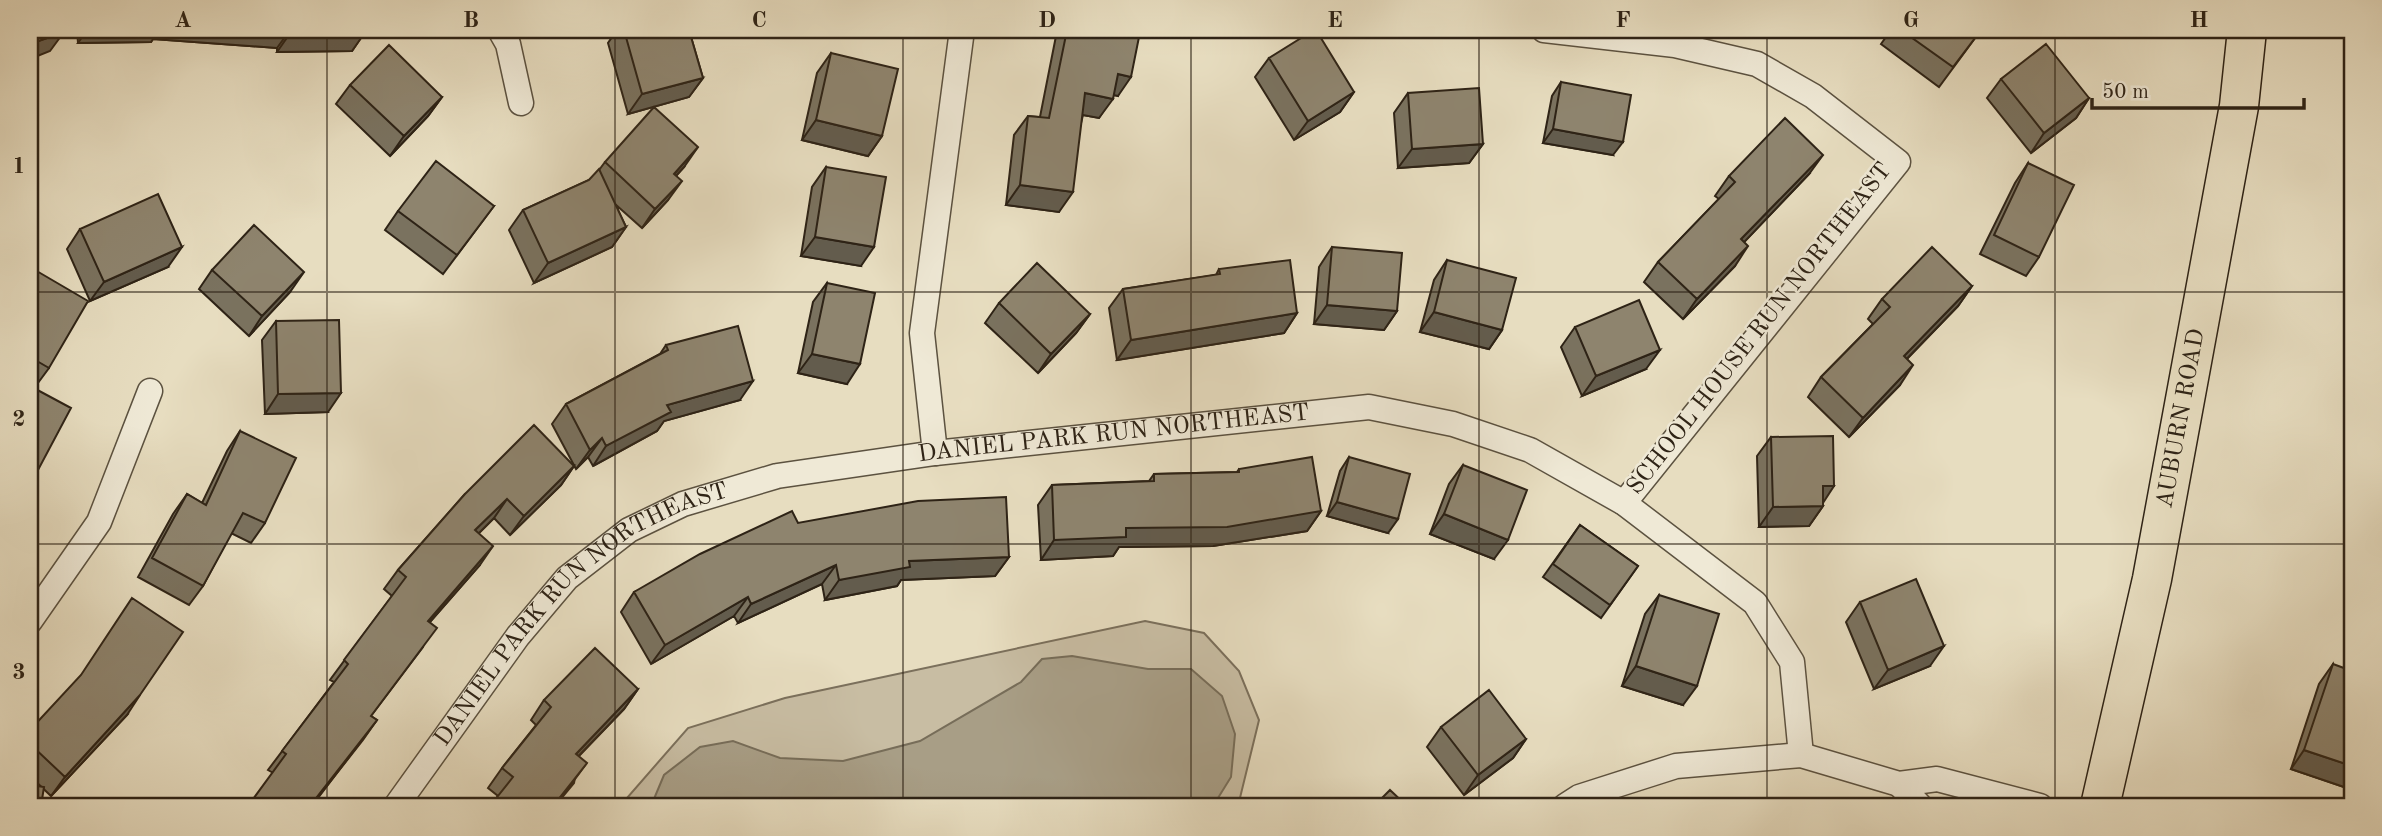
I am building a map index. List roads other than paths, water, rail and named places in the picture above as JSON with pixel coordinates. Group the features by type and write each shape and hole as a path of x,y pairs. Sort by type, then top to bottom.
{"main road":[{"name":"AUBURN ROAD","path":"2100,806 2152,579 2239,106 2247,30"}],"street":[{"path":"500,30 508,44 521,103"},
{"path":"935,453 922,333 962,30"},
{"name":"SCHOOL HOUSE RUN NORTHEAST","path":"1544,30 1675,45 1756,64 1813,96 1898,162 1624,503"},
{"path":"30,621 99,522 150,390"},
{"name":"DANIEL PARK RUN NORTHEAST","path":"396,806 518,636 567,578 629,530 683,504 777,476 935,453 1369,407 1452,424 1530,450 1624,503 1755,603 1792,662 1801,755"},
{"path":"1565,806 1579,797 1676,766 1801,755 1899,785 1937,779 2040,806"},
{"path":"1899,785 1920,806"}]}
